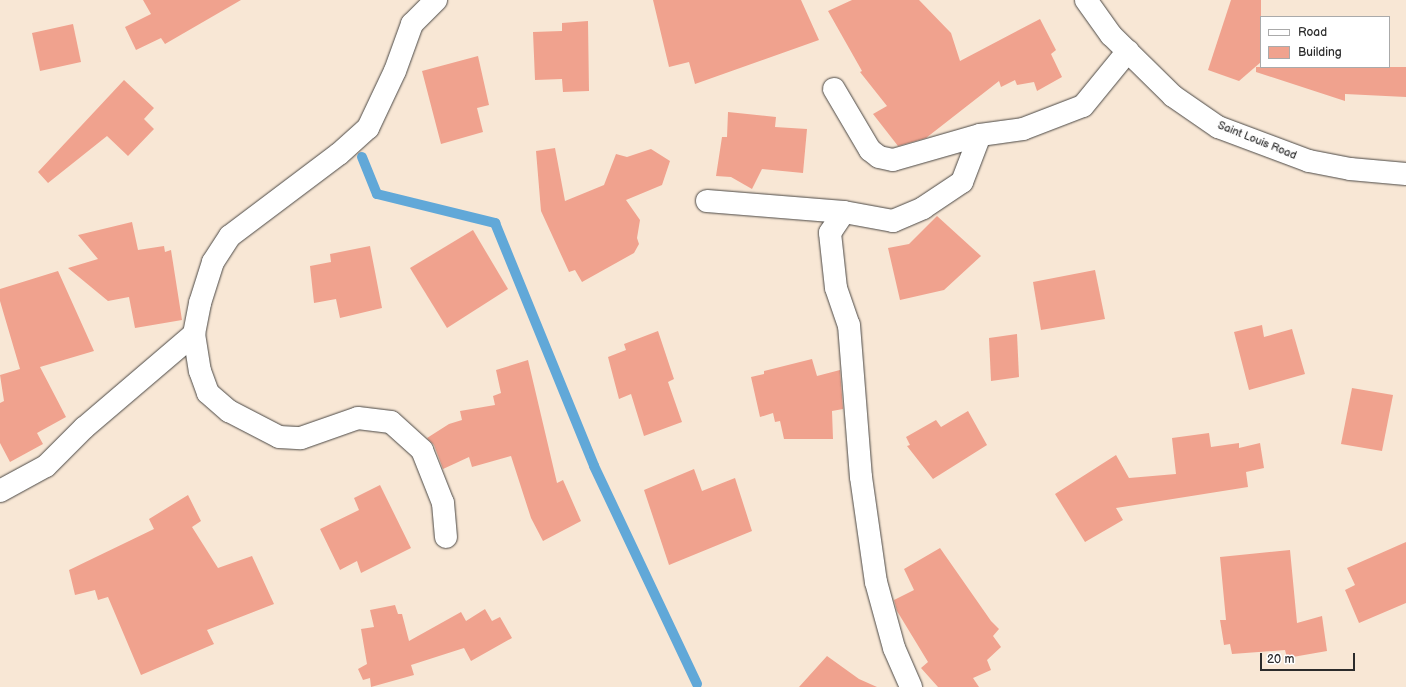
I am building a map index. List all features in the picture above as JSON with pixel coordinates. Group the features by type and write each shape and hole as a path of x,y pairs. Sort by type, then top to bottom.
{"street":[{"path":"436,0 412,24 396,71 368,128 339,154 230,236 213,262 200,303 194,334 200,371 208,393 229,411 279,437 301,438 358,418 391,422 422,450 443,503 446,537"},
{"name":"Saint Louis Road","path":"1086,0 1111,35 1173,96 1218,127 1309,161 1350,169 1406,174"},
{"path":"834,89 870,150 879,157 894,160 980,135 1023,129 1083,106 1128,51"},
{"path":"707,201 844,212 893,220 923,208 962,182 980,135"},
{"path":"844,212 830,233 836,288 849,324 864,492 876,582 894,648 911,687"},
{"path":"0,491 46,466 84,428 194,334"}],"building":[{"path":"143,0 241,0 165,44 161,38 136,50 125,27 151,14"},
{"path":"653,0 801,0 819,40 695,84 689,62 669,67"},
{"path":"852,0 919,0 951,33 960,61 1040,19 1056,50 1051,54 1062,77 1037,91 1034,82 1017,85 1015,80 1001,87 999,81 926,138 898,146 873,114 887,106 860,72 862,71 828,11"},
{"path":"1231,0 1261,0 1260,63 1239,81 1208,70"},
{"path":"588,21 589,91 563,92 562,79 535,80 533,32 562,31 562,23"},
{"path":"73,24 81,62 40,71 32,33"},
{"path":"478,56 489,105 477,108 483,132 441,144 422,71"},
{"path":"1256,67 1406,67 1406,97 1345,94 1345,101 1256,72"},
{"path":"124,80 154,108 144,119 154,129 128,156 107,136 48,183 38,172"},
{"path":"728,112 776,117 775,127 807,129 803,173 762,169 752,189 731,177 716,176 722,137 727,137"},
{"path":"555,148 565,201 604,185 616,154 627,157 651,149 670,161 662,185 626,200 640,220 637,238 639,244 634,253 582,282 575,270 569,272 541,211 536,151"},
{"path":"937,216 981,256 944,290 900,300 888,248 909,244"},
{"path":"132,222 138,250 164,246 165,252 171,250 182,320 135,328 129,297 108,301 68,268 98,259 78,235"},
{"path":"473,230 508,289 447,328 410,268"},
{"path":"370,246 382,308 340,318 336,299 314,303 310,266 331,262 330,254"},
{"path":"1095,270 1105,319 1041,330 1033,282"},
{"path":"58,271 94,351 40,367 66,417 37,433 43,444 10,462 0,443 0,403 4,401 0,375 20,369 0,301 0,289"},
{"path":"1262,325 1264,337 1292,329 1305,374 1249,390 1234,332"},
{"path":"658,331 674,379 668,382 682,422 644,436 631,394 619,399 608,357 626,350 624,344"},
{"path":"1017,334 1019,377 991,381 989,338"},
{"path":"812,359 817,376 840,370 843,409 832,411 833,439 784,439 780,421 775,422 773,413 760,417 751,377 764,374 764,371"},
{"path":"528,360 557,483 563,480 581,521 543,541 531,518 511,456 472,467 469,457 443,469 434,445 427,438 449,424 462,420 460,411 495,405 493,396 501,393 496,370"},
{"path":"1352,388 1393,395 1382,451 1341,444"},
{"path":"968,411 987,445 933,479 907,446 910,445 906,437 936,420 941,427"},
{"path":"1209,433 1211,447 1239,443 1239,448 1260,443 1264,468 1246,472 1248,487 1116,508 1123,520 1085,542 1055,494 1116,455 1129,478 1176,474 1172,438"},
{"path":"694,469 702,491 735,478 752,531 669,565 644,490"},
{"path":"380,485 411,548 361,573 357,561 340,570 320,529 359,510 354,498"},
{"path":"188,495 201,521 192,527 218,568 252,556 274,604 207,630 214,644 141,675 108,597 98,600 95,590 75,595 69,570 154,529 149,519"},
{"path":"1406,542 1406,603 1359,623 1345,590 1355,585 1347,568"},
{"path":"940,548 991,621 999,629 993,636 1001,647 987,660 991,670 973,678 979,687 938,687 921,668 928,662 897,611 894,600 914,590 904,569"},
{"path":"1290,550 1297,623 1322,616 1327,651 1287,658 1285,650 1232,654 1230,644 1224,645 1220,620 1226,620 1220,557"},
{"path":"395,605 398,614 402,614 409,641 461,612 466,621 485,609 492,621 500,617 512,638 471,661 464,648 411,665 414,675 371,687 370,678 363,680 358,669 367,664 361,629 374,627 370,610"},
{"path":"827,656 859,679 877,687 799,687"}],"waterway":[{"path":"362,157 377,194 495,223 594,466 697,684"}]}
